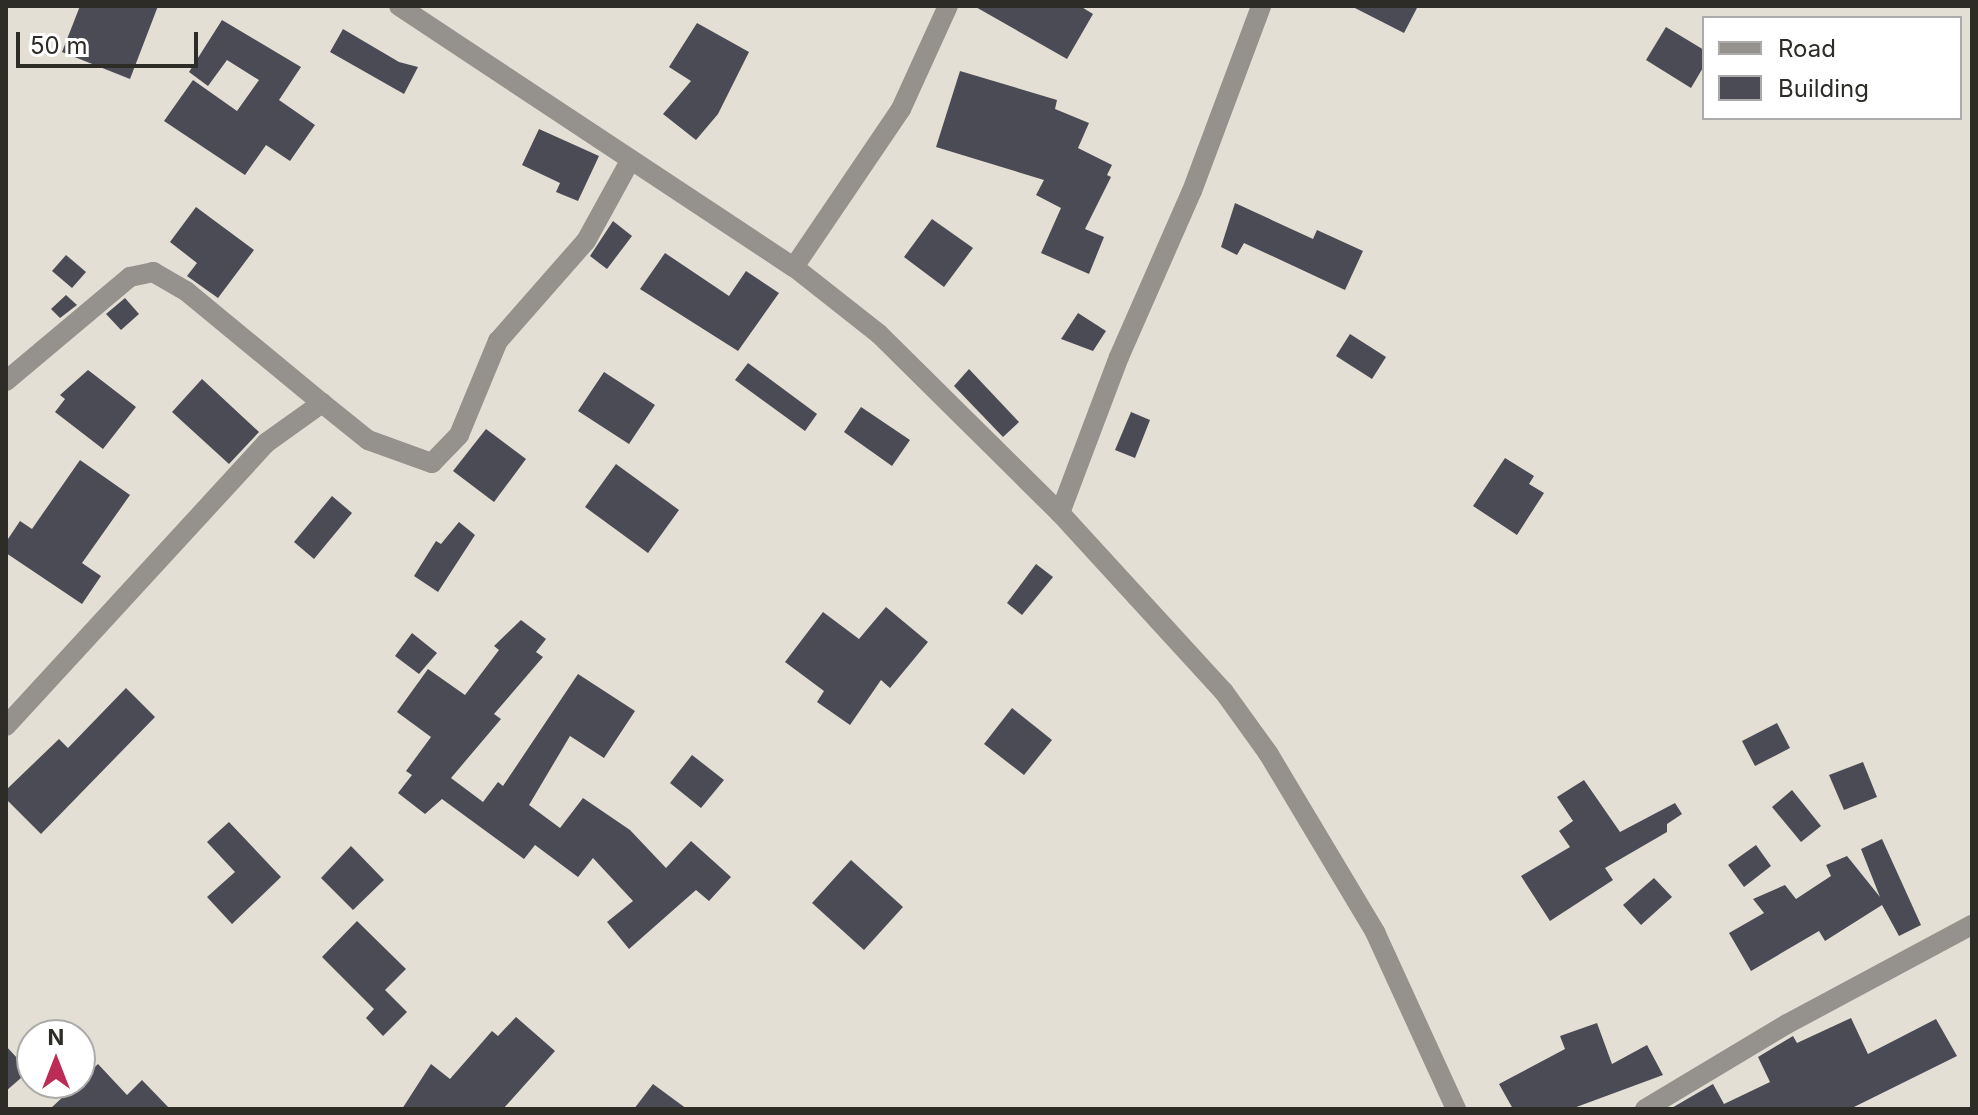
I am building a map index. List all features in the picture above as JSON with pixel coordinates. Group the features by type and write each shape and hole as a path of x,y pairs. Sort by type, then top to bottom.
{"street":[{"path":"399,6 794,267 879,334 1060,513 1224,692 1268,753 1375,932 1456,1109"},
{"path":"794,267 901,109 948,6"},
{"path":"1060,513 1119,357 1192,191 1261,6"},
{"path":"6,381 130,277 153,272 186,291 368,440 432,463 459,435 498,341 586,241 630,161"},
{"path":"6,726 266,443 322,403"},
{"path":"1645,1109 1787,1024 1972,925"}],"building":[{"path":"80,6 158,6 130,79 62,52"},
{"path":"974,6 1080,6 1093,14 1067,59"},
{"path":"1351,6 1418,6 1404,33"},
{"path":"222,20 301,67 279,100 315,125 290,161 266,145 245,175 164,121 193,80 237,111 259,80 227,60 208,86 189,72"},
{"path":"697,23 749,52 718,114 696,140 663,114 691,81 669,67"},
{"path":"1666,27 1702,49 1702,69 1691,88 1646,60"},
{"path":"343,29 399,62 418,67 404,94 330,52"},
{"path":"960,71 1057,100 1055,109 1089,123 1078,148 1112,165 1107,175 1111,177 1085,229 1104,237 1089,274 1041,253 1061,208 1036,195 1044,180 936,147"},
{"path":"539,129 599,156 578,201 556,192 560,183 522,165"},
{"path":"1235,203 1313,239 1317,230 1363,251 1345,290 1244,243 1237,255 1221,247"},
{"path":"196,207 254,250 218,298 187,276 197,263 170,242"},
{"path":"932,219 973,248 944,287 904,257"},
{"path":"613,221 632,236 607,269 590,256"},
{"path":"665,253 729,296 746,271 779,293 738,351 640,289"},
{"path":"66,255 86,272 72,288 52,271"},
{"path":"66,295 77,305 60,318 51,309"},
{"path":"125,298 139,314 121,330 106,314"},
{"path":"1078,313 1106,331 1093,351 1061,339"},
{"path":"1350,334 1386,357 1372,379 1336,356"},
{"path":"748,363 817,414 805,431 735,380"},
{"path":"969,369 1019,422 1003,437 954,386"},
{"path":"88,370 136,407 103,449 55,412 65,399 60,395"},
{"path":"604,372 655,405 629,444 578,411"},
{"path":"202,379 259,432 229,464 172,412"},
{"path":"861,407 910,440 892,466 844,432"},
{"path":"1131,412 1150,420 1135,458 1115,450"},
{"path":"486,429 526,459 494,502 453,471"},
{"path":"1505,458 1534,476 1529,484 1544,493 1517,535 1473,506"},
{"path":"80,460 130,495 82,563 101,576 82,604 6,553 6,542 20,521 32,529"},
{"path":"616,464 679,510 648,553 585,507"},
{"path":"332,496 352,513 314,559 294,542"},
{"path":"459,522 475,535 438,592 414,576 436,541 441,544"},
{"path":"1036,564 1053,577 1022,615 1007,603"},
{"path":"886,607 928,642 890,688 881,680 850,725 817,702 824,691 785,662 823,612 859,639"},
{"path":"521,620 546,639 536,652 543,657 494,714 501,719 451,778 483,802 498,782 503,786 578,674 635,711 604,758 570,736 529,805 560,828 583,798 630,830 666,868 691,841 731,877 709,901 696,890 629,949 607,922 633,901 593,858 578,877 535,845 524,859 442,799 425,814 398,793 412,775 406,771 431,737 397,712 428,669 465,695 499,650 494,646"},
{"path":"412,633 437,653 419,674 395,656"},
{"path":"126,688 155,717 41,834 6,799 6,790 59,739 68,748"},
{"path":"1012,708 1052,740 1024,775 984,744"},
{"path":"1777,723 1790,748 1755,766 1742,741"},
{"path":"692,755 724,780 701,808 670,783"},
{"path":"1863,762 1877,797 1844,810 1829,775"},
{"path":"1584,780 1620,832 1675,803 1682,814 1667,824 1667,832 1605,868 1613,880 1550,921 1521,876 1570,847 1559,831 1573,821 1557,797"},
{"path":"1792,790 1821,826 1801,842 1772,807"},
{"path":"229,822 281,877 232,924 207,897 235,872 207,842"},
{"path":"1882,839 1921,925 1899,936 1882,905 1825,941 1819,931 1751,971 1729,933 1764,913 1753,899 1785,885 1796,899 1831,876 1826,865 1847,856 1880,897 1861,849"},
{"path":"1756,845 1771,866 1744,887 1728,865"},
{"path":"351,846 384,880 353,910 321,878"},
{"path":"851,860 903,907 864,950 812,903"},
{"path":"1654,878 1672,897 1641,925 1623,905"},
{"path":"357,921 406,969 385,990 407,1012 383,1036 366,1018 374,1009 322,957"},
{"path":"516,1017 555,1051 503,1109 402,1109 431,1064 450,1079 492,1031 498,1036"},
{"path":"1851,1018 1868,1054 1936,1019 1957,1056 1850,1109 1670,1109 1713,1084 1724,1104 1770,1082 1758,1057 1793,1036 1797,1043"},
{"path":"1597,1023 1612,1064 1647,1045 1663,1075 1571,1109 1513,1109 1499,1084 1565,1049 1560,1036"},
{"path":"6,1046 16,1057 16,1082 6,1091"},
{"path":"98,1064 127,1095 142,1080 170,1109 50,1109 61,1099 96,1099"},
{"path":"653,1084 687,1109 634,1109"}]}
